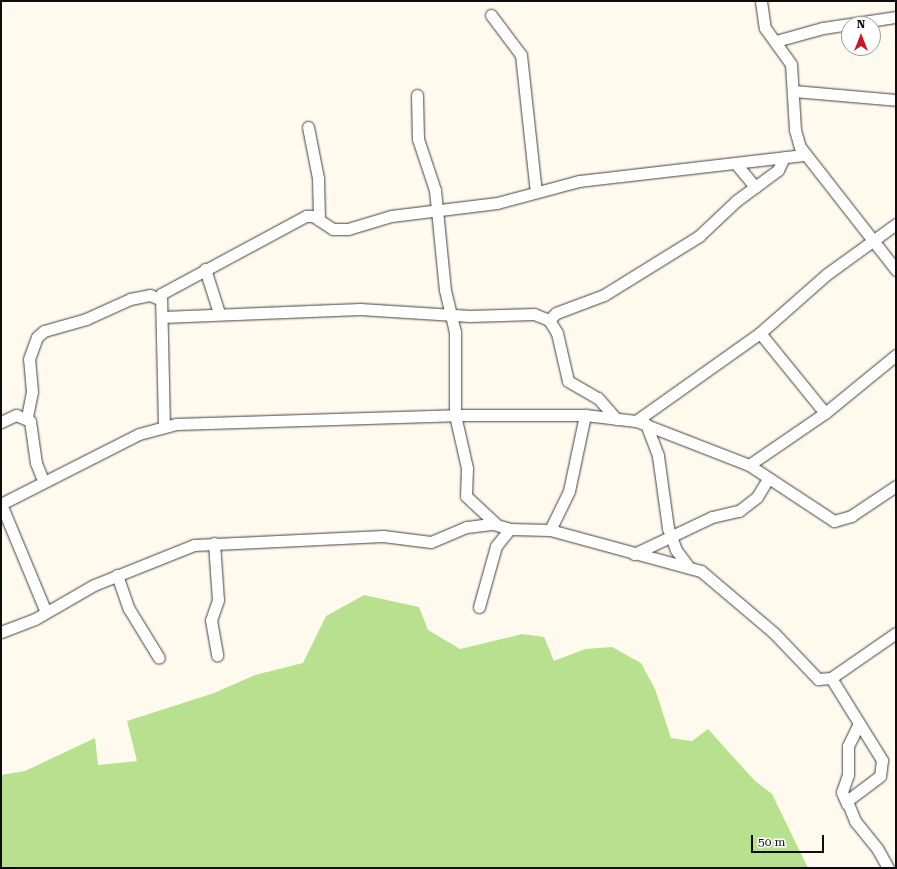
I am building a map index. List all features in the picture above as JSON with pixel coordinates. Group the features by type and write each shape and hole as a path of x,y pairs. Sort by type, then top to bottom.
{"street":[{"path":"761,1 763,23 788,58 794,91 796,138 805,156 840,194 896,270"},
{"path":"491,16 521,55 536,192"},
{"path":"776,41 823,28 896,17"},
{"path":"794,91 896,100"},
{"path":"418,95 418,139 435,190 445,290 451,314 457,354 455,415 467,468 466,496 496,524 510,529 550,530 633,554 688,566 701,571 727,591 764,628 774,633 809,672 818,679 831,678 896,633"},
{"path":"308,127 318,178 319,220"},
{"path":"164,426 162,318 159,299 167,289 205,269 260,244 306,216 319,220 339,230 391,216 437,213 587,180 736,164 784,157 805,156"},
{"path":"549,320 556,313 604,295 699,236 755,187 778,170 784,157"},
{"path":"736,164 755,187"},
{"path":"641,423 760,333 872,239 896,224"},
{"path":"205,269 219,313"},
{"path":"43,480 27,417 32,392 29,358 37,337 44,331 86,319 130,299 150,296 159,299"},
{"path":"162,318 219,313 360,309 451,314 523,312 549,320 557,332 566,378 598,398 616,419"},
{"path":"760,333 825,413"},
{"path":"748,465 825,413 895,359"},
{"path":"1,422 16,415 27,417"},
{"path":"46,612 1,504 43,480 139,434 164,426 455,415 586,415 641,423 748,465 834,520 851,516 896,486"},
{"path":"550,530 569,491 586,415"},
{"path":"641,423 658,456 663,505 671,538 688,566"},
{"path":"633,554 671,538 712,517 747,507 768,479"},
{"path":"1,632 46,612 164,554 214,543 383,536 430,542 467,527 496,524"},
{"path":"479,608 496,546 510,529"},
{"path":"214,543 218,600 211,620 217,655"},
{"path":"117,576 129,609 159,658"},
{"path":"831,678 880,754 883,770 872,784 849,798 847,804"},
{"path":"859,723 848,746 848,775 842,792 847,804 888,868"}],"green space":[{"path":"364,595 419,607 428,630 460,649 522,634 544,637 554,661 585,649 612,647 641,663 655,689 671,738 692,741 708,729 754,780 772,794 808,868 1,868 1,775 25,771 95,738 98,765 137,761 127,721 214,693 255,675 303,663 326,616"}]}
